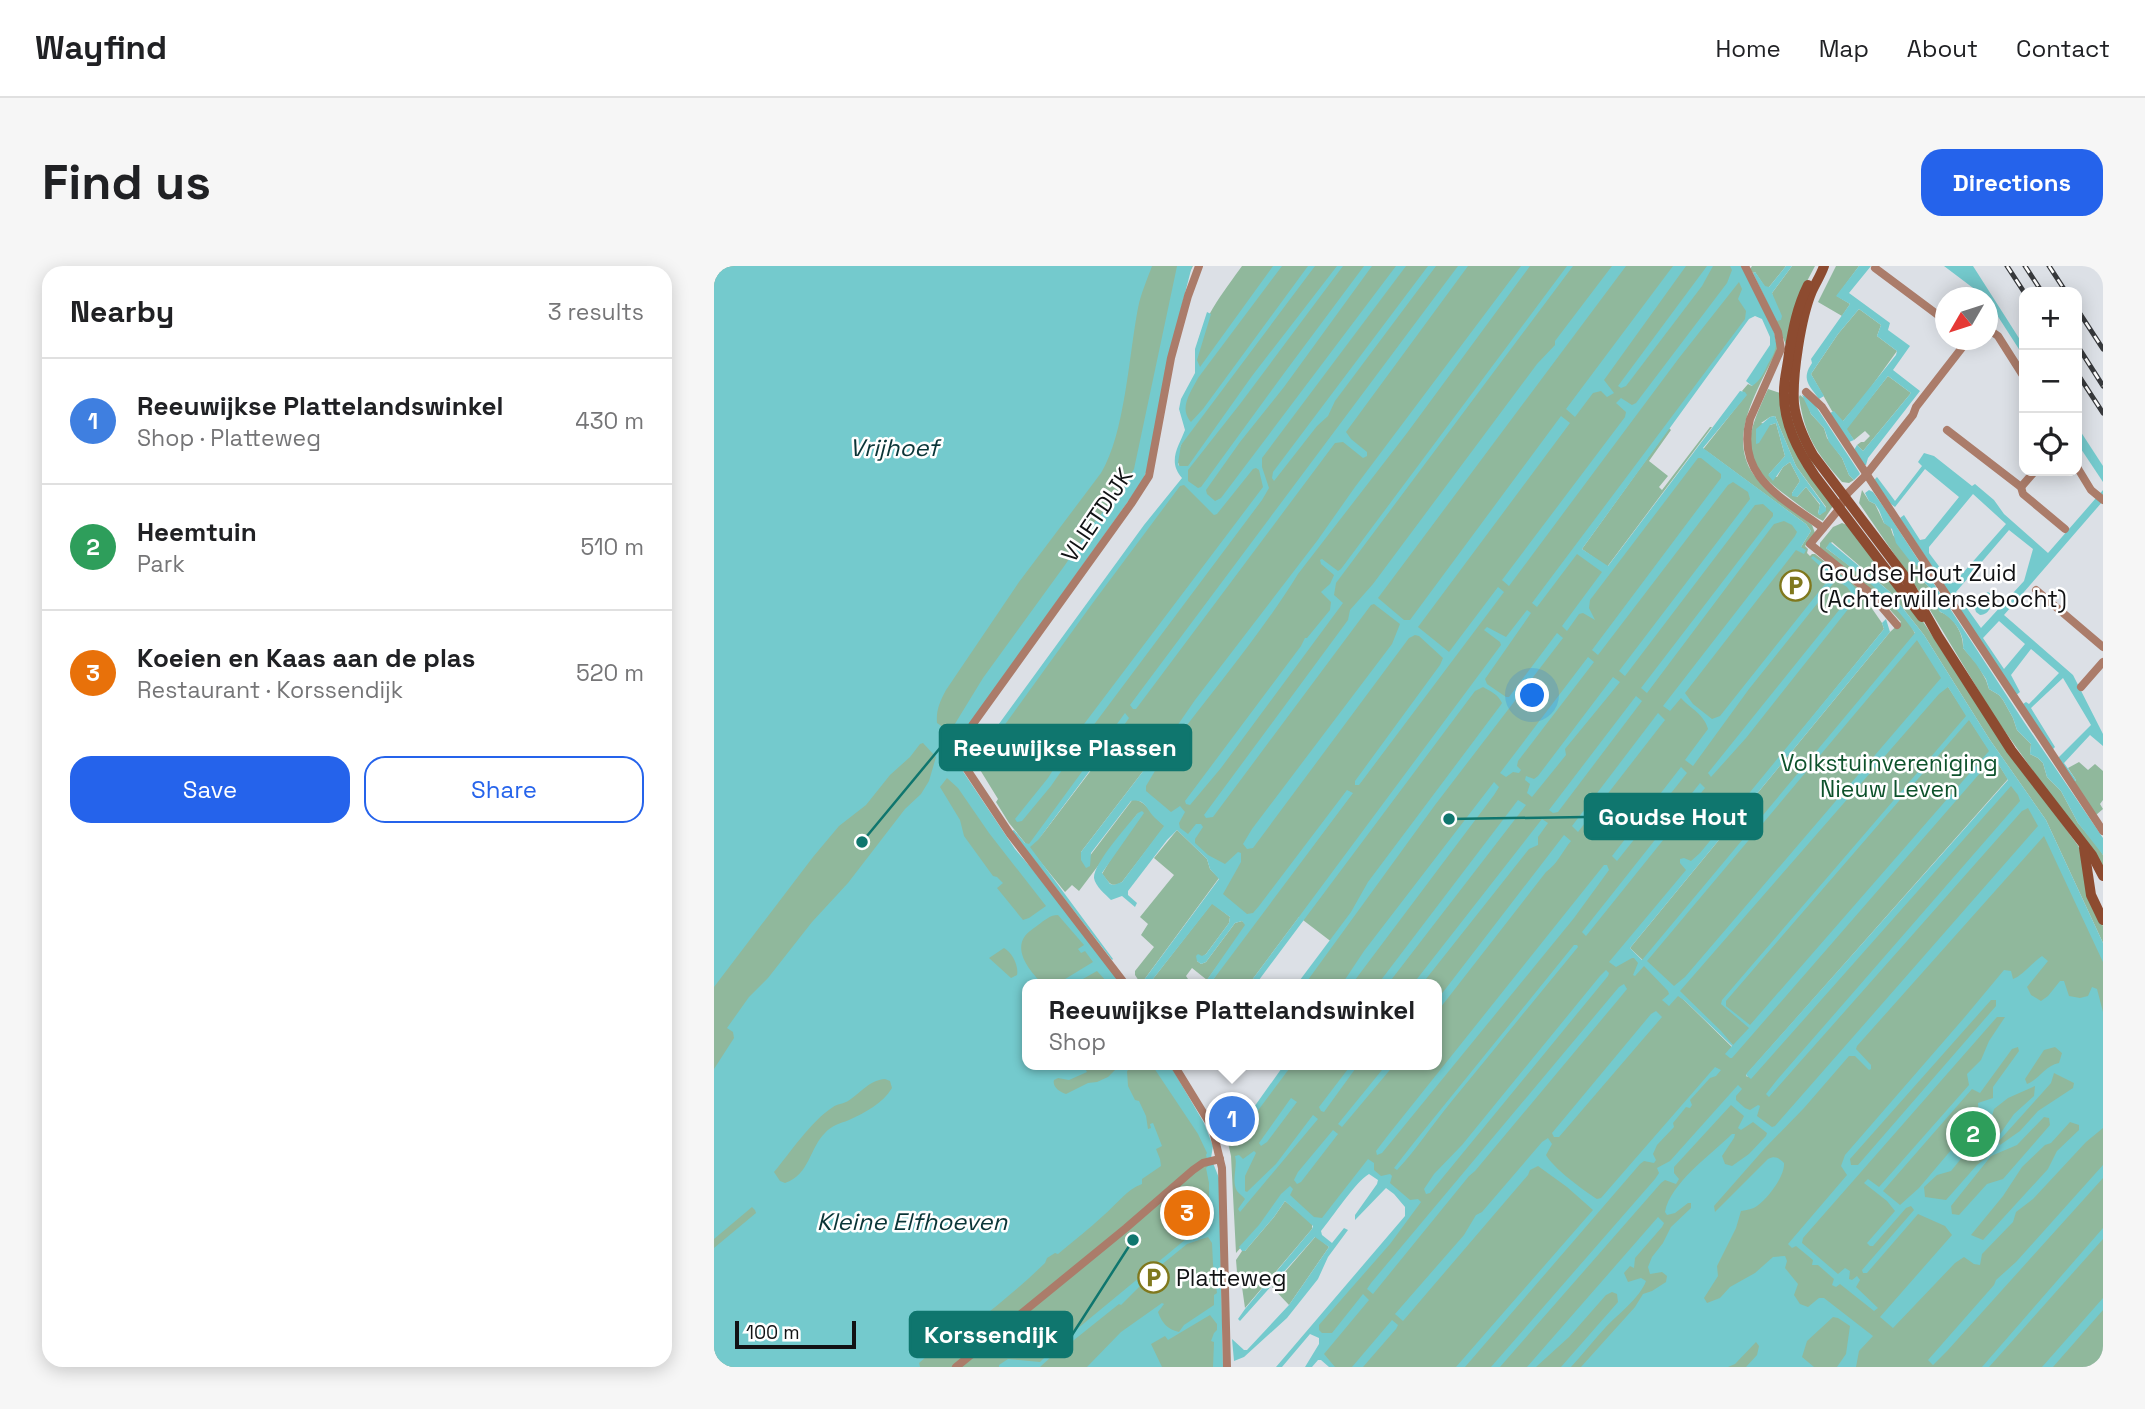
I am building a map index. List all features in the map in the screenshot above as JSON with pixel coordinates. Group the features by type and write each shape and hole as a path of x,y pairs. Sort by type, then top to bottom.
{"main road":[{"path":"1823,266 1805,315 1796,362 1794,405 1812,455 1903,573 1938,636 2011,750 2092,855 2103,876"},
{"path":"1823,266 1810,281 1796,315 1784,390 1791,433 1801,456 1938,636"},
{"path":"2083,845 2091,895 2103,920"}],"street":[{"name":"VLIETDIJK","path":"1121,979 1010,834 960,755 962,742 973,724 1124,515 1149,476 1174,348 1199,266"},
{"path":"1745,266 1778,332 1781,349 1747,431 1747,445 1754,471 1773,490 1823,528"},
{"path":"1875,268 1935,313"},
{"path":"1998,336 2019,369"},
{"path":"1896,625 1868,591 1810,544 1840,508 1844,497 1866,475 1913,415 1916,407 1960,350"},
{"path":"1806,392 1822,407 2103,831"},
{"path":"1947,430 2021,487 2023,494 2065,529"},
{"path":"2082,475 2091,490 2103,500"},
{"path":"2021,487 2031,476"},
{"path":"2036,590 2103,647"},
{"path":"2081,687 2103,662"},
{"path":"1177,1070 1212,1127 1227,1367"},
{"path":"956,1367 1193,1170 1214,1160"}],"green space":[{"path":"714,266 1193,266 1177,297 1136,476 947,751 961,780 1111,979 1022,979 1022,1070 1163,1070 1208,1145 1218,1262 1220,1367 714,1367"},
{"name":"Volkstuinvereniging Nieuw Leven","path":"1242,266 1742,266 1757,304 1578,549 1607,571 1746,395 1742,391 1748,384 1752,386 1776,340 1779,343 1776,352 1754,397 1744,429 1746,460 1766,489 1812,525 1815,533 1805,546 1807,553 1810,556 1815,554 1857,587 1884,629 1625,947 1738,1050 1630,948 1901,622 1874,592 1820,548 1820,543 1833,527 1842,523 1847,525 1922,620 1991,726 2079,847 2088,894 2103,926 2103,943 2046,820 1990,740 1924,635 1890,592 1832,542 1826,548 1878,589 1903,614 2008,779 1746,1075 1747,1077 2013,779 2063,861 2103,948 2103,1367 1331,1367 1317,1354 1326,1342 1311,1329 1414,1209 1367,1168 1319,1226 1286,1196 1236,1253 1228,1143 1233,1140 1284,1070 1442,1070 1442,979 1305,979 1333,943 1299,917 1253,979 1213,979 1250,924 1218,893 1227,877 1138,791 1149,770 1113,735 1038,840 1114,740 1144,770 1081,852 1089,857 1133,799 1146,806 1165,826 1122,882 1115,885 1110,884 1102,874 1138,813 1079,891 1072,885 1065,892 1009,823 974,760 1184,479 1176,457 1188,428 1181,407 1198,372 1196,358 1202,330 1217,302","holes":["1704,449 1806,524 1811,531 1801,547 1800,526"]},
{"path":"1752,266 1786,266 1769,287 1765,287 1750,269"},
{"path":"1792,266 1815,266 1805,285 1786,345 1776,321 1772,293"},
{"path":"1836,266 1859,266 1837,296 1850,304 1842,316 1818,302"},
{"path":"1859,309 1881,325 1877,336 1897,351 1866,394 1841,421 1832,411 1811,374"},
{"path":"1888,376 1911,393 1863,451 1857,445 1870,436 1865,431 1854,440 1846,429"},
{"path":"1768,389 1780,393 1833,506 1823,521 1771,483 1753,460 1751,435","holes":["1775,416 1796,466 1826,507 1820,515 1820,505 1806,487 1797,497 1792,493 1800,481 1790,462 1777,477 1769,474 1785,456 1776,423 1761,423 1770,417"]},
{"path":"1800,395 1806,400 1811,414 1824,428 1827,438 1842,458 1854,480 1849,483 1842,482 1813,443 1805,423"},
{"path":"1710,427 1607,567 1582,549 1669,428 1671,430 1649,461 1668,476 1659,487 1662,490"},
{"path":"1862,490 1869,501 1875,504 1884,523 1890,526 1893,535 1919,567 1922,580 1934,592 1940,612 1950,617 1957,627 1963,648 1977,664 1989,689 2003,700 2017,730 2031,744 2030,754 2043,763 2047,777 2061,791 2078,823 2099,848 2103,855 2103,869 1994,716 1910,577 1859,503"},
{"path":"2079,762 2088,770 2095,764 2103,771 2103,800 2100,804 2103,809 2096,815 2073,784 2076,780 2068,768"},
{"path":"1177,830 1207,859 1210,869 1219,878 1145,979 1138,979 1135,971 1154,947 1141,935 1148,924 1140,917 1174,875 1154,858"},
{"path":"1212,903 1230,917 1229,923 1206,954 1197,961 1201,964 1206,962 1235,923 1245,923 1245,928 1208,979 1192,968 1186,976 1188,979 1153,979"},
{"path":"1285,1201 1312,1223 1312,1229 1245,1308 1236,1260"},
{"path":"1316,1236 1329,1247 1289,1305 1272,1287"}],"water":[{"path":"714,266 1152,266 1138,308 1121,416 1109,457 1101,473 1019,582 946,690 939,706 937,723 946,729 953,727 983,678 1092,525 1124,487 1134,469 1177,266 1192,266 1172,344 1147,470 1142,482 954,748 960,767 1015,849 1052,892 1117,979 1104,979 1097,971 1083,979 1065,979 1093,962 1085,951 1081,953 1078,949 1084,945 1058,915 1048,918 1028,933 1021,949 1029,969 1038,979 1022,979 1022,1070 1086,1070 1087,1072 1069,1080 1054,1080 1055,1087 1066,1094 1108,1077 1115,1070 1128,1070 1128,1086 1146,1116 1148,1129 1153,1123 1162,1146 1156,1149 1161,1166 1142,1179 1142,1184 1126,1194 1058,1254 1047,1258 1045,1263 992,1310 935,1354 933,1351 919,1363 920,1367 714,1367 714,1248 756,1213 752,1207 714,1239 714,1069 734,1038 733,1032 727,1028 749,997 848,883 905,809 921,794 929,781 936,757 923,743 920,744 866,805 839,826 714,987","holes":["947,778 958,788 1046,906 1029,918 1023,920 997,888 1003,883 993,876 964,836 960,820 940,787","1004,948 1010,953 1017,968 1017,975 1011,978 989,958","885,1079 890,1081 892,1088 883,1099 867,1111 830,1128 820,1139 800,1174 785,1183 780,1181 774,1172 816,1121 870,1084"]},
{"path":"1273,266 1282,266 1192,389 1186,405 1187,416 1191,422 1308,266 1315,266 1181,445 1179,466 1188,466 1252,376 1337,266 1343,266 1188,470 1188,481 1198,488 1364,266 1372,266 1206,490 1215,501 1221,498 1396,266 1406,266 1262,458 1269,488 1262,500 1051,786 1022,821 1017,822 1015,819 1048,778 1072,740 1263,487 1259,470 1253,469 1214,515 1184,485 1180,486 980,759 977,754 1144,525 1182,478 1175,466 1177,448 1185,430 1179,409 1181,399 1195,373 1195,349 1207,312 1211,314 1197,360 1200,367"},
{"path":"1428,266 1436,266 1335,401 1328,416 1274,481 1273,472"},
{"path":"1458,266 1468,266 1346,432 1367,452 1367,456 1363,458 1343,442 1335,443 1136,709 1133,709 1130,705"},
{"path":"1521,266 1530,266 1407,433 1298,574 1237,661 1172,745 1166,742 1195,700"},
{"path":"1567,266 1573,266 1336,583 1334,595 1343,603 1221,768 1190,805 1186,804 1185,801 1305,638 1330,610 1331,602 1321,592 1330,584 1334,575 1320,560 1338,571 1341,569"},
{"path":"1612,266 1626,266 1378,598 1404,620 1410,620 1561,416 1570,423 1418,627 1449,652 1498,587 1504,592 1359,785 1355,785 1355,781 1443,658 1419,636 1409,638 1253,848 1247,849 1243,844 1252,829 1392,644 1400,624 1374,604 1371,605 1213,817 1206,818 1204,815 1348,620 1350,610 1373,584"},
{"path":"1673,266 1686,266 1604,380 1614,393 1607,397 1601,391 1593,393 1575,417 1566,409"},
{"path":"1707,266 1713,266 1702,286 1626,386 1618,386"},
{"path":"1730,266 1742,266 1762,304 1775,335 1774,354 1760,379 1752,386 1746,381 1770,345 1770,337 1762,319 1755,316 1749,319 1582,549 1608,566 1740,391 1747,395 1703,448 1806,524 1811,531 1801,547 1806,550 1804,554 1796,550 1685,693 1693,704 1712,719 1720,716 1829,579 1829,574 1811,558 1813,556 1850,582 1860,594 1746,738 1711,777 1708,773 1852,594 1836,580 1749,689 1693,766 1685,760 1708,729 1706,724 1681,698 1670,711 1663,706 1795,536 1797,532 1792,525 1784,521 1774,524 1647,693 1641,688 1773,516 1763,504 1755,505 1625,676 1619,671 1750,499 1748,492 1733,482 1728,485 1598,655 1592,650 1721,478 1721,474 1701,458 1698,458 1590,600 1589,608 1595,620 1583,613 1579,614 1567,631 1562,626 1602,572 1577,554 1537,607 1532,603 1745,319 1746,311 1738,299 1742,289 1739,282 1509,586 1502,580 1625,417 1626,412 1616,403 1621,398 1632,405 1636,403 1727,283 1732,270"},
{"path":"1786,266 1792,266 1772,293 1782,316 1781,320 1776,321 1753,273 1769,287"},
{"path":"1859,266 1871,266 1849,293 1890,323 1888,330 1910,346 1893,370 1920,391 1868,458 1866,465 1863,465 1854,450 1857,445 1863,451 1911,393 1888,376 1847,429 1854,440 1849,442 1830,413 1834,411 1843,421 1896,355 1897,351 1877,336 1881,325 1859,309 1811,374 1824,396 1819,399 1809,386 1807,378 1811,359 1850,304 1836,296"},
{"path":"1944,266 1973,266 1986,287 1972,287"},
{"path":"1998,305 2019,338 2019,349 1998,317"},
{"path":"1802,395 1815,405 1859,472 1854,480 1829,442 1824,428 1811,414"},
{"path":"1775,416 1796,466 1826,508 1820,515 1820,504 1806,487 1797,497 1792,496 1800,481 1790,462 1773,481 1768,475 1785,456 1776,423 1770,425 1756,444 1756,429"},
{"path":"2082,434 2103,466 2103,482 2082,450"},
{"path":"1924,453 1934,456 1972,486 1975,484 2048,553 2103,490 2103,501 2004,615 2073,675 2103,734 2103,746 2090,735 2064,763 2076,780 2073,784 2058,758 2091,725 2063,678 2031,708 2055,747 2052,750 2023,704 2029,704 2059,673 2031,649 2011,675 2020,692 2015,696 1959,609 1960,605 1964,604 1981,628 2024,581 2033,549 2009,530 1956,592 1959,597 1953,598 1942,581 1946,578 1954,583 2006,524 1973,494 1929,547 1929,553 1941,569 1935,571 1900,518 1904,515 1920,540 1925,539 1959,497 1925,469 1895,507 1874,480 1877,477 1895,501 1922,466 1918,462","holes":["1999,621 2025,644 2004,669 1983,638"]},
{"path":"1869,490 1885,509 2103,838 2103,855 2078,823 2061,791 2047,777 2043,763 2030,754 2031,744 2017,730 2003,700 1989,689 1986,679 1963,648 1957,626 1939,611 1934,592 1922,580 1919,567 1910,561 1896,543 1892,529 1884,523 1875,504 1869,501 1865,493"},
{"path":"1830,542 1890,592 1924,635 1990,740 2046,820 2103,943 2103,962 2044,836 1857,1046 1856,1049 1871,1065 1871,1069 1855,1056 1849,1056 1714,1206 1715,1212 1768,1159 1777,1158 1784,1163 1779,1180 1766,1198 1755,1207 1741,1211 1736,1228 1717,1266 1718,1276 1704,1298 1707,1303 1720,1298 1730,1287 1755,1273 1773,1257 1785,1256 1785,1268 1798,1284 1794,1295 1800,1304 1808,1307 1819,1298 1824,1298 1873,1336 1859,1351 1856,1367 1837,1367 1846,1354 1850,1326 1833,1317 1807,1341 1802,1357 1814,1367 1746,1367 1757,1355 1759,1346 1756,1342 1735,1364 1728,1367 1581,1367 1635,1307 1643,1294 1666,1282 1667,1276 1662,1272 1650,1274 1648,1267 1671,1227 1691,1208 1691,1203 1688,1203 1675,1213 1667,1215 1665,1212 1683,1180 1732,1134 1735,1134 1734,1138 1722,1156 1725,1164 1732,1166 1749,1154 1766,1136 1767,1133 1753,1122 1741,1130 1738,1128 1744,1116 1731,1105 1674,1167 1674,1173 1679,1179 1676,1184 1665,1180 1661,1183 1500,1367 1491,1367 1655,1179 1659,1173 1657,1168 1670,1161 1738,1085 1742,1089 1736,1100 1750,1110 1760,1106 1757,1116 1772,1127 1775,1126 2038,826 2028,808 2022,811 1769,1097 1766,1094 1777,1080 2020,801 2011,786 1751,1079 1746,1075 2008,780 1994,757 1732,1058 1725,1054 1732,1046 1685,1001 1678,996 1669,1006 1662,1000 1669,994 1668,991 1644,966 1633,975 1638,963 1634,958 1616,967 1609,962 1686,870 1680,859 1691,861 1700,853 1884,629 1882,623 1886,619 1890,632 1630,948 1642,960 1915,633 1885,597 1826,548","holes":["1917,640 1941,678 1685,977 1674,986 1647,961","1948,687 1966,716 1722,1000 1721,1004 1749,1028 1733,1045 1680,991 1939,694","1969,720 1989,751 1750,1025 1726,1006 1726,1001"]},
{"path":"1988,592 1991,594 1990,608 1980,615 1973,602"},
{"path":"1527,610 1531,613 1485,679 1487,684 1506,697 1509,697 1557,633 1563,638 1435,805 1309,979 1301,979 1351,912 1368,882 1502,703 1491,691 1483,687 1475,691 1260,979 1253,979 1501,645 1484,630 1487,627 1506,637"},
{"path":"1588,657 1594,662 1518,761 1517,766 1521,770 1519,773 1513,772 1506,777 1500,773"},
{"path":"1613,677 1620,682 1565,749 1566,755 1532,797 1527,793 1530,784 1525,780 1526,776 1534,779 1538,776"},
{"path":"1636,696 1642,701 1558,812 1553,813 1549,810"},
{"path":"1125,713 1129,718 1120,731 1122,735 1148,761 1161,750 1165,754 1146,786 1146,791 1171,812 1180,806 1185,812 1179,823 1180,828 1188,834 1196,824 1201,824 1203,827 1195,843 1208,855 1225,864 1238,852 1241,853 1241,862 1223,894 1247,914 1253,913 1259,906 1347,790 1353,793 1214,979 1207,979 1245,925 1242,921 1235,923 1206,962 1201,964 1196,956 1206,954 1229,923 1230,917 1212,904 1153,979 1145,979 1219,879 1210,869 1207,859 1177,830 1128,891 1128,895 1137,903 1135,907 1122,896 1111,900 1098,887 1094,878 1105,854 1138,813 1144,813 1102,873 1110,884 1122,882 1164,826 1142,803 1131,801 1091,853 1090,866 1086,868 1081,860 1081,852 1144,770 1114,741 1030,847 1112,960 1012,831 1029,844"},
{"path":"1658,713 1665,720 1578,832 1572,826"},
{"path":"1681,767 1687,773 1617,861 1612,856"},
{"path":"1494,782 1499,787 1494,795 1356,979 1345,979"},
{"path":"1700,783 1705,788 1586,936 1582,932"},
{"path":"1518,800 1526,805 1392,979 1382,979"},
{"path":"1542,819 1548,823 1538,837 1538,845 1529,849 1426,979 1417,979"},
{"path":"1564,835 1571,841 1560,857 1442,1006 1442,994"},
{"path":"1604,865 1607,865 1609,870 1574,918 1382,1153 1377,1155 1376,1151"},
{"path":"1574,945 1578,947 1411,1154 1397,1170 1394,1168 1416,1140"},
{"path":"2042,956 2048,961 2027,987 2031,995 2041,1001 2060,981 2064,981 2069,996 2088,996 2092,987 2097,989 2103,1012 2103,1128 2086,1142 2033,1199 2016,1212 2013,1222 1982,1254 1980,1265 1964,1257 1955,1263 1893,1328 1880,1317 1952,1235 1945,1226 1918,1214 1867,1273 1863,1273 1862,1270 1914,1210 1911,1206 1906,1208 1873,1246 1870,1246 1867,1243 1895,1211 1864,1183 1868,1179 1879,1187 1969,1085 1967,1074 1981,1060 1989,1041 2005,1017 1997,1017 1803,1238 1802,1243 1838,1274 1845,1268 1850,1271 1849,1279 1857,1276 1860,1280 1856,1287 1878,1308 1874,1311 1840,1284 1836,1287 1832,1285 1834,1279 1818,1265 1812,1265 1813,1260 1796,1246 1792,1248 1788,1244 1847,1175 1841,1166 1845,1155 2004,970 2011,971 2013,979","holes":["1991,1000 1996,1000 1996,1006 1858,1165 1851,1165 1850,1159","2018,1047 2019,1051 1993,1087 1993,1098 1978,1103 1979,1117 1919,1188 1900,1205 1883,1191 1972,1089 1980,1093 2012,1049","2055,1047 2062,1053 2059,1063 2027,1084 2025,1079 2044,1050","2054,1073 2074,1083 2073,1088 2038,1111 2020,1131 2000,1145 1998,1142 2051,1083","2035,1086 2034,1096 2014,1114 1995,1141 1991,1154 1977,1165 1946,1200 1925,1197 1924,1187 1937,1175 1951,1171 1990,1123 1994,1109 2008,1098","2044,1117 2049,1118 2050,1125 2003,1179 1987,1184 1959,1215 1952,1214 1951,1206 1991,1156 2017,1145","2070,1122 2079,1125 2079,1130 2057,1151 2048,1169 1983,1240 1971,1235 2003,1196 2022,1167 2045,1145 2051,1143"]},
{"path":"1606,970 1608,976 1430,1193 1426,1194 1424,1189 1434,1174 1462,1145"},
{"path":"1624,984 1627,989 1373,1294 1367,1289 1371,1283"},
{"path":"1656,1011 1662,1017 1559,1137 1554,1137 1552,1133"},
{"path":"1715,1067 1721,1070 1690,1100 1690,1108 1686,1107 1673,1123 1674,1127 1657,1145 1653,1154 1656,1160 1654,1163 1644,1161 1640,1164 1465,1367 1456,1367 1593,1210 1567,1187 1538,1166 1530,1170 1403,1321 1395,1314 1464,1235 1476,1215 1482,1212 1542,1142 1548,1138 1552,1144 1546,1155 1555,1166 1591,1195 1597,1199 1601,1198"},
{"path":"1155,1070 1173,1070 1204,1123 1213,1146 1211,1158 1219,1178 1223,1367 1213,1367 1214,1342 1211,1341 1217,1324 1210,1315 1168,1340 1165,1336 1151,1344 1162,1367 1087,1367 1121,1332 1162,1303 1164,1304 1158,1312 1161,1319 1168,1327 1179,1332 1184,1325 1214,1305 1214,1295 1217,1293 1212,1243 1208,1237 1187,1244 1160,1266 1121,1305 1062,1347 1040,1367 999,1367 1008,1359 1040,1362 1063,1338 1209,1220 1209,1183 1206,1168 1209,1165 1207,1153 1198,1134"},
{"path":"1280,1070 1288,1070 1247,1125 1239,1144 1235,1145 1233,1137"},
{"path":"1347,1070 1354,1070 1324,1112 1319,1107"},
{"path":"1382,1070 1390,1070 1342,1127 1338,1124"},
{"path":"1291,1098 1297,1102 1267,1142 1261,1146 1259,1143"},
{"path":"1313,1115 1318,1119 1240,1212 1238,1209 1245,1199 1235,1187 1235,1156 1239,1155 1243,1159 1254,1151 1256,1153 1245,1176 1247,1192 1276,1164"},
{"path":"1333,1130 1338,1134 1297,1184 1294,1180 1298,1172"},
{"path":"1368,1159 1374,1163 1374,1170 1381,1176 1390,1174 1390,1183 1410,1200 1418,1199 1421,1202 1390,1244 1319,1325 1322,1333 1332,1333 1363,1294 1369,1300 1324,1354 1335,1367 1329,1367 1318,1360 1312,1367 1305,1367 1319,1344 1319,1338 1310,1334 1282,1367 1276,1367 1405,1216 1405,1207 1386,1188 1355,1220 1355,1215 1377,1184 1378,1180 1369,1174 1351,1192 1321,1231 1332,1243 1344,1228 1348,1230 1328,1257 1318,1279 1287,1318 1244,1357 1234,1361 1232,1339 1247,1350 1289,1305 1329,1247 1315,1237 1240,1321 1238,1319 1245,1309 1313,1226 1285,1201 1245,1251 1239,1247 1290,1186 1293,1189 1290,1195 1314,1217 1322,1218"},
{"path":"2103,1165 2103,1178 1933,1365 1928,1360 1996,1280 2016,1262"},
{"path":"1658,1217 1664,1223 1662,1227 1635,1258 1634,1268 1630,1266 1624,1273 1628,1282 1641,1278 1646,1281 1634,1300 1571,1367 1561,1367 1618,1302 1617,1294 1612,1292 1606,1295 1569,1337 1536,1367 1527,1367"},
{"path":"2103,1228 2103,1239 1989,1367 1982,1367"},
{"path":"2103,1298 2103,1310 2053,1367 2042,1367"},
{"path":"1392,1320 1398,1325 1396,1329 1363,1367 1352,1367"}],"railway":[{"path":"2007,266 2021,287"},
{"path":"2025,266 2039,287"},
{"path":"2049,266 2063,287"},
{"path":"2082,317 2103,349"},
{"path":"2080,350 2103,386"},
{"path":"2082,381 2103,413"}],"place":[{"name":"Goudse Hout Zuid (Achterwillensebocht)","path":"1796,586"},
{"name":"Goudse Hout","path":"1449,819"},
{"name":"Reeuwijkse Plassen","path":"862,842"},
{"name":"Reeuwijkse Plattelandswinkel","path":"1232,1119"},
{"name":"Heemtuin","path":"1973,1134"},
{"name":"Koeien en Kaas aan de plas","path":"1187,1213"},
{"name":"Korssendijk","path":"1133,1240"},
{"name":"Platteweg","path":"1153,1278"}],"water label":[{"name":"Vrijhoef","path":"894,447"},
{"name":"Kleine Elfhoeven","path":"912,1221"}]}
